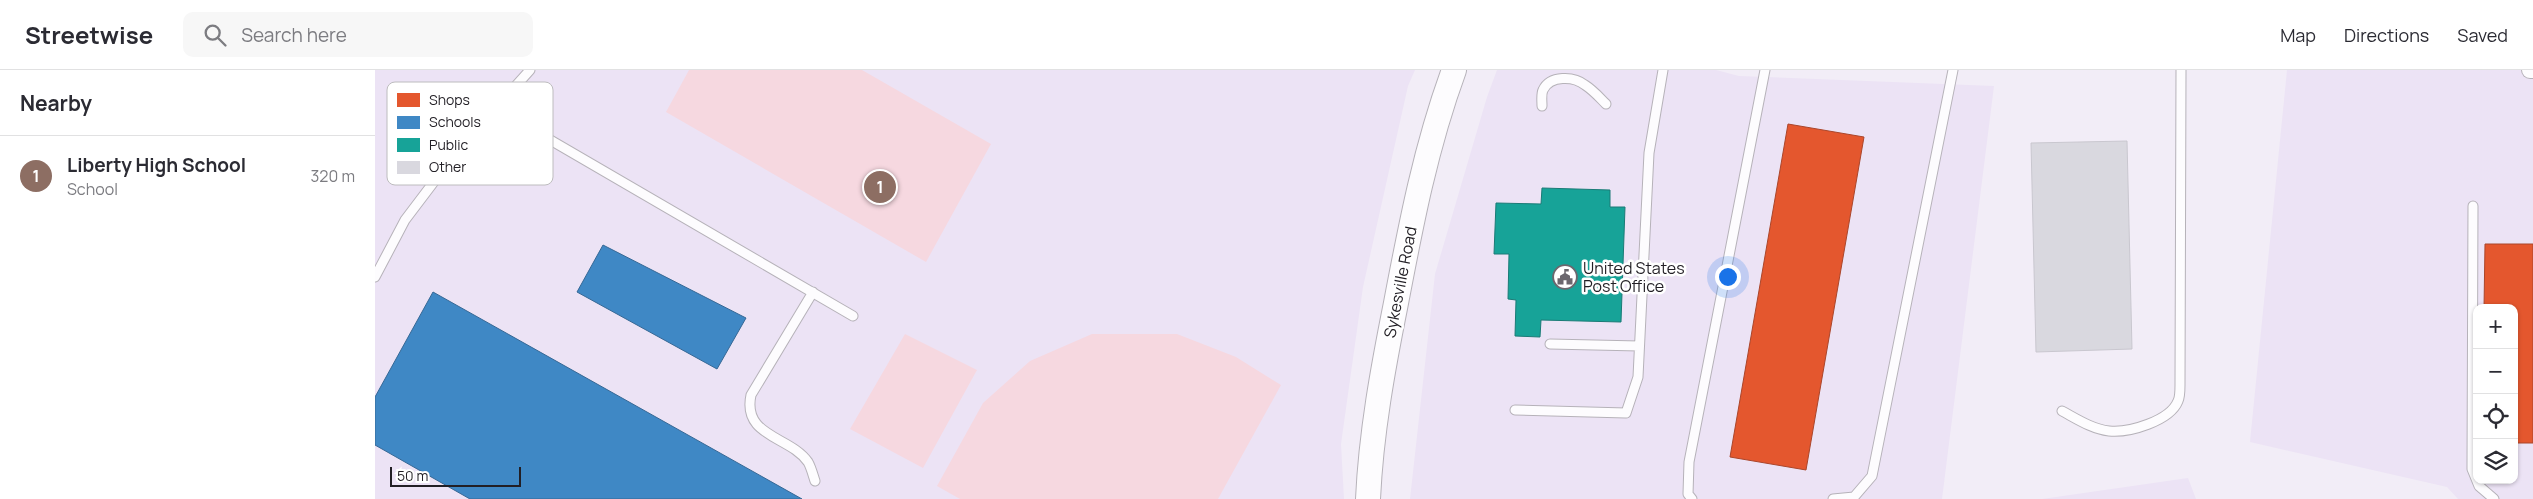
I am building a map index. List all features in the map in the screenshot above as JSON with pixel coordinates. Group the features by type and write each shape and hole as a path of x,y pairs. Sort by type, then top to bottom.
{"main road":[{"name":"Sykesville Road","path":"1368,499 1379,395 1417,190 1454,70"}],"lane":[{"path":"520,82 530,70"},
{"path":"1515,410 1626,413 1638,377 1649,153 1663,70"},
{"path":"1692,499 1688,494 1689,462 1765,70"},
{"path":"1833,499 1854,497 1872,476 1953,70"},
{"path":"2062,411 2084,424 2111,431 2133,428 2161,419 2170,413 2178,401 2180,376 2181,70"},
{"path":"1541,106 1543,91 1547,84 1567,78 1584,84 1606,104"},
{"path":"553,141 853,316"},
{"path":"375,277 405,220 432,185"},
{"path":"2473,206 2472,469 2479,486 2494,499"},
{"path":"813,292 751,395 749,406 750,417 765,432 808,462 815,481"},
{"path":"1550,344 1639,346"}],"shaded area":[{"path":"375,70 1415,70 1408,86 1363,287 1341,444 1344,499 375,499"},
{"path":"689,70 862,70 991,144 926,262 666,112"},
{"path":"1497,70 1716,70 1739,76 1994,86 1942,499 1410,499 1435,274 1487,97"},
{"path":"2287,70 2533,70 2533,499 2458,499 2447,487 2250,442"},
{"path":"905,334 977,370 923,468 850,429"},
{"path":"1092,334 1177,334 1236,357 1281,385 1218,499 960,499 937,486 983,403 1030,361"},
{"path":"2188,478 2196,499 2042,499"}],"building: Shops":[{"path":"1788,124 1864,137 1806,470 1730,457"},
{"path":"2485,244 2533,244 2533,443 2518,443 2518,304 2484,304"}],"building: Schools":[{"path":"603,245 746,318 717,369 577,292"},
{"path":"433,292 802,499 470,499 375,445 375,397"}],"building: Public":[{"name":"United States Post Office","path":"1542,188 1610,190 1610,207 1625,207 1621,322 1541,320 1540,337 1515,336 1516,300 1508,299 1509,254 1494,254 1496,203 1541,204"}],"building: Other":[{"path":"2127,141 2132,349 2036,352 2031,143"}],"place":[{"name":"Liberty High School","path":"880,187"},
{"name":"United States Post Office","path":"1565,277"}]}
